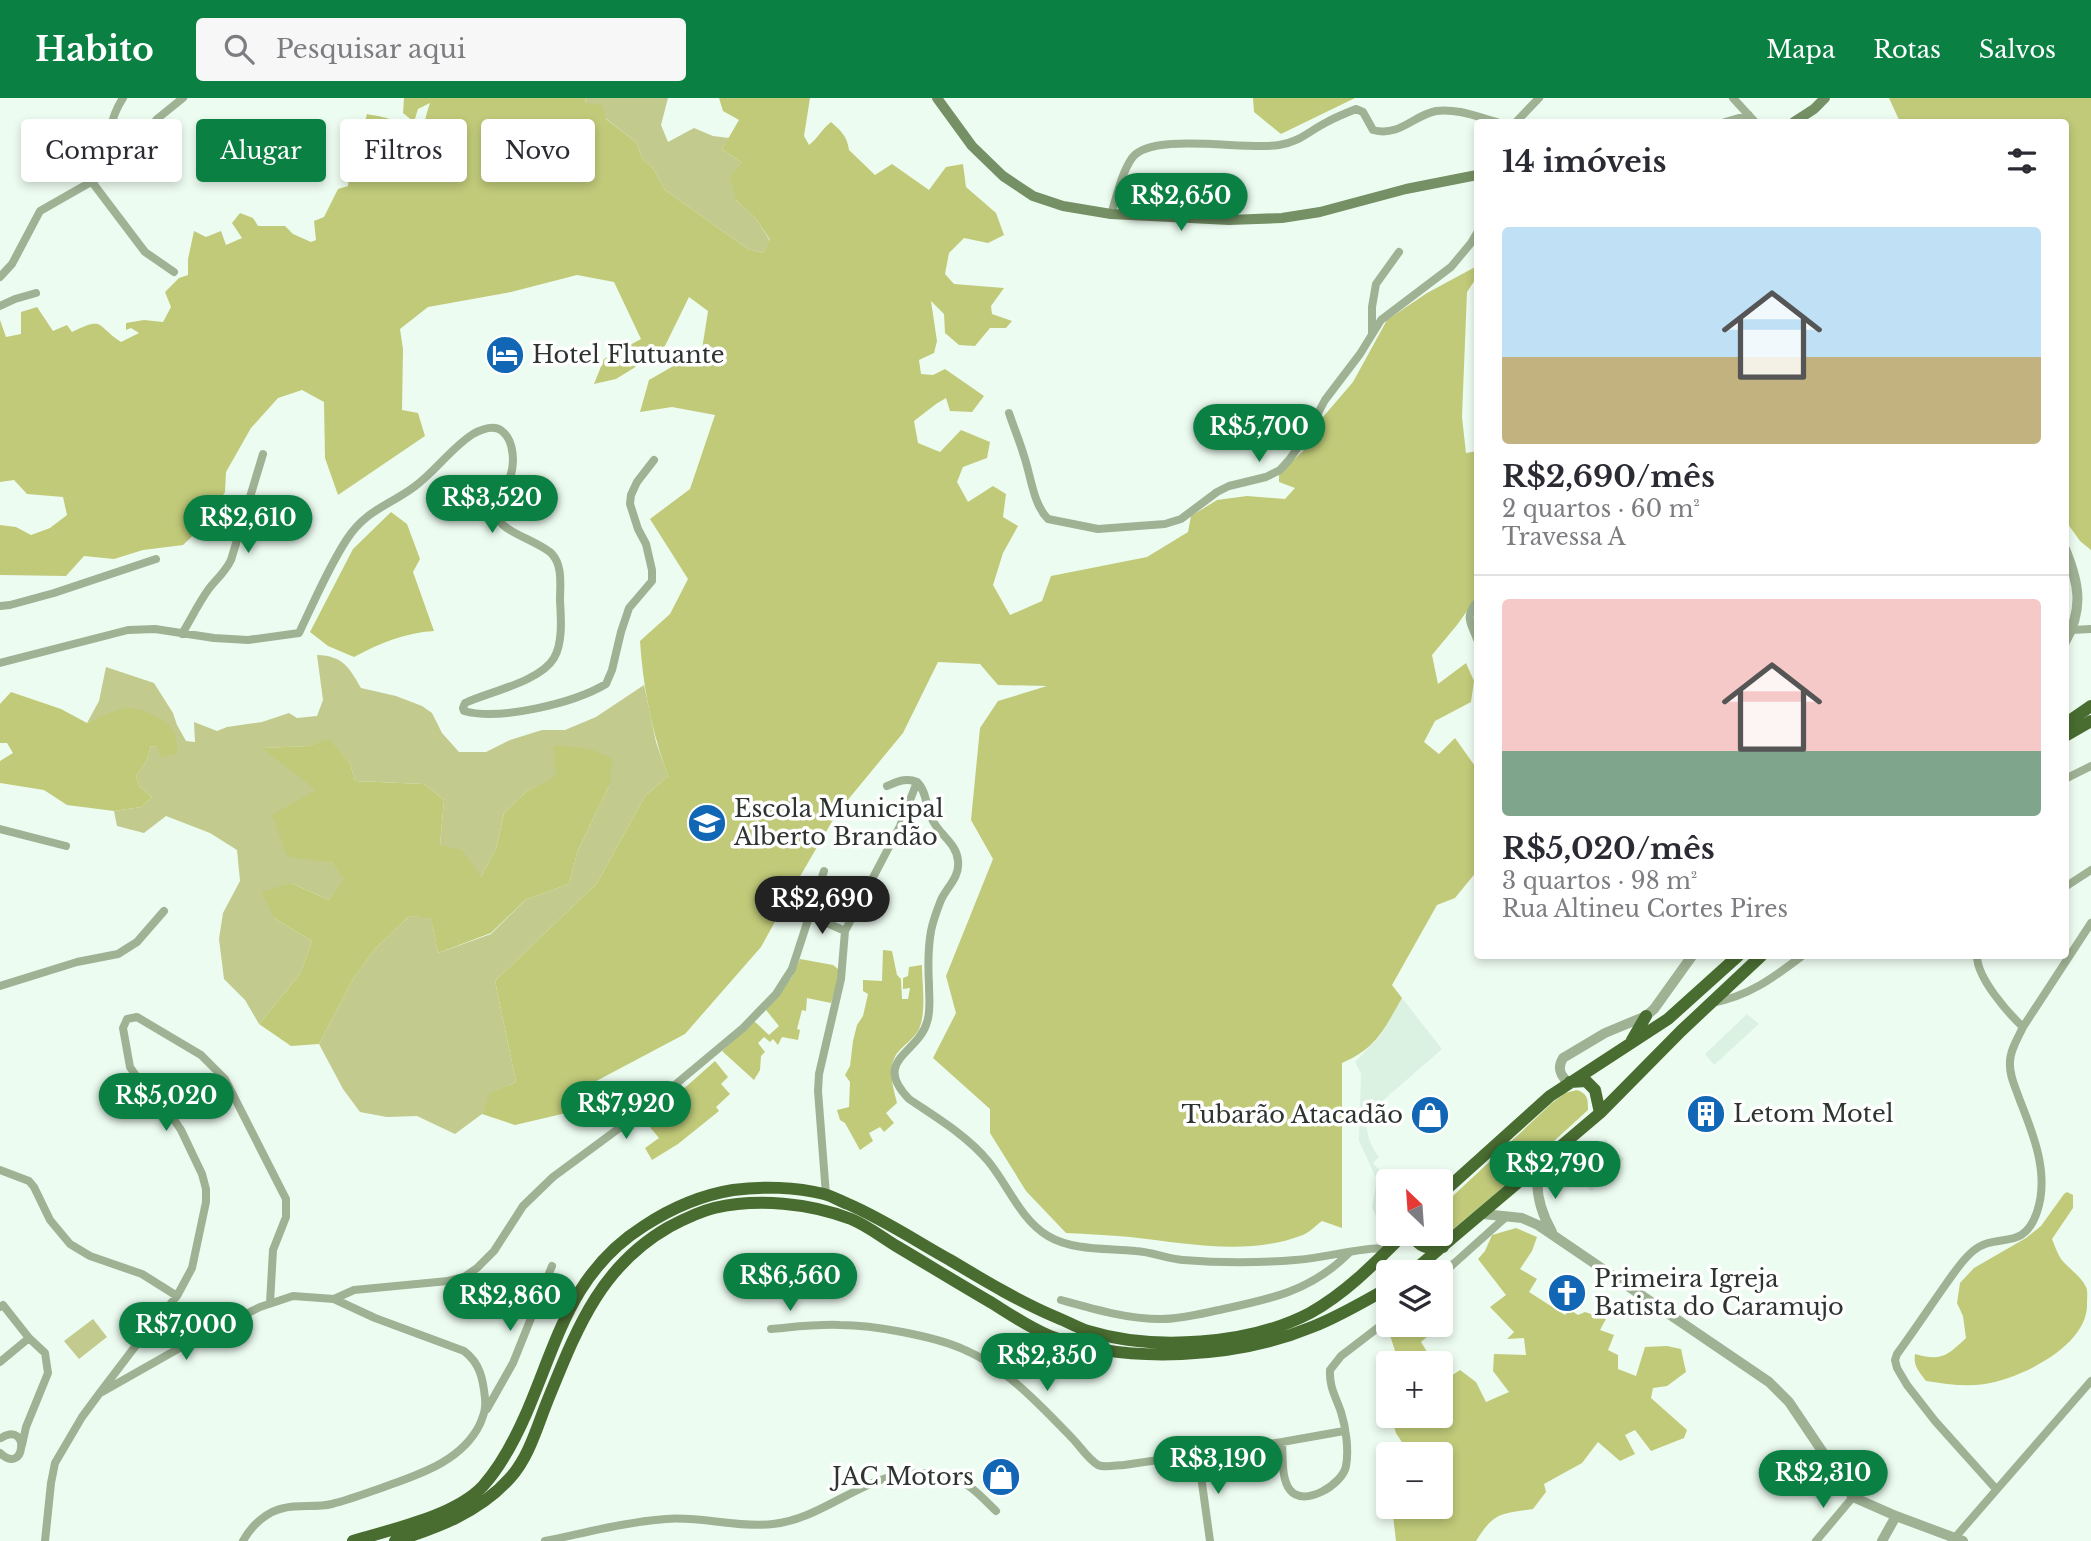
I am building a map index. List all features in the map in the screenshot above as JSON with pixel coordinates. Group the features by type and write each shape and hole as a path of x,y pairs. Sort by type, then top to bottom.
{"highway":[{"path":"2069,721 2091,706"},
{"path":"2069,735 2091,721"},
{"path":"1453,1183 1549,1096 1668,1019 1735,959"},
{"path":"1427,1260 1600,1113 1758,959"},
{"path":"1630,1045 1646,1016"},
{"path":"1568,1082 1586,1082 1595,1090 1600,1113"},
{"path":"353,1541 426,1519 455,1506 481,1488 502,1461 515,1438 570,1306 587,1278 624,1238 663,1214 701,1199 733,1190 764,1188 826,1195 868,1213 1028,1305 1086,1331 1126,1339 1206,1341 1239,1336 1289,1322 1332,1299 1390,1248"},
{"path":"395,1541 454,1519 489,1499 512,1476 527,1452 569,1346 587,1310 621,1263 647,1240 696,1213 715,1208 755,1202 821,1210 854,1220 1013,1316 1048,1335 1080,1346 1169,1355 1222,1352 1264,1343 1312,1328 1376,1294"},
{"path":"1422,1246 1443,1247"}],"main road":[{"path":"937,98 972,146 1003,176 1033,196 1063,206 1111,214 1229,220 1282,218 1321,212 1406,188 1474,176"},
{"path":"1799,119 1825,98"}],"street":[{"path":"113,119 123,98"},
{"path":"157,119 183,98"},
{"path":"1520,119 1539,98"},
{"path":"1733,98 1752,119"},
{"path":"1111,214 1133,158 1143,149 1152,146 1240,144 1257,147 1288,144 1304,137 1325,122 1356,109 1363,111 1373,130 1380,132 1401,128 1425,114 1438,111 1458,111 1486,119"},
{"path":"0,277 12,264 40,211 92,183 145,252 174,272"},
{"path":"1009,414 1037,500 1048,519 1098,530 1165,524 1181,519 1229,486 1266,477 1280,470 1306,436 1325,400 1360,354 1381,320 1451,267 1474,237"},
{"path":"1371,334 1376,284 1399,252"},
{"path":"0,306 36,292"},
{"path":"0,663 128,630 155,629 248,640 299,633 347,539 362,519 413,487 473,434 488,428 498,428 505,433 511,444 512,456 511,475 500,492 496,505 497,518 503,526 540,545 554,556 560,574 561,623 554,658 546,667 522,682 465,703 463,708 471,713 514,714 585,694 606,684 629,608 652,581 646,544 630,504 637,482 654,460"},
{"path":"183,634 204,596 224,573 231,559 263,454"},
{"path":"2069,558 2078,587 2078,612 2069,635"},
{"path":"0,606 54,593 156,559"},
{"path":"1474,606 1469,617 1474,631"},
{"path":"2072,630 2091,629"},
{"path":"2069,777 2091,766"},
{"path":"887,786 911,779 922,786 929,814 936,827 949,840 958,861 957,873 942,898 931,931 927,1024 923,1032 899,1057 895,1067 897,1082 909,1099 964,1138 988,1162 1037,1228 1063,1242 1095,1248 1138,1251 1180,1260 1250,1263 1298,1260 1390,1248"},
{"path":"826,1195 819,1074 841,979 845,931 900,825 917,782"},
{"path":"0,829 66,846"},
{"path":"2069,884 2091,870"},
{"path":"334,1299 354,1290 448,1282 477,1268 494,1251 523,1206 553,1177 661,1097 743,1028 776,994 792,969 824,871"},
{"path":"0,986 77,962 118,954 137,942 164,911"},
{"path":"809,915 845,931"},
{"path":"2069,957 2091,923"},
{"path":"1568,1082 1559,1070 1563,1058 1605,1033 1646,1016 1690,959"},
{"path":"1709,1004 1733,999 1753,990 1798,959"},
{"path":"1977,959 1982,973 2001,1004 2023,1027"},
{"path":"1996,1489 1935,1421 1907,1385 1895,1360 1963,1262 1981,1246 2021,1237 2037,1213 2043,1184 2042,1172 2030,1126 2012,1080 2010,1060 2023,1027 2067,959"},
{"path":"45,1541 55,1463 82,1417 177,1296 192,1268 206,1202 206,1189 196,1160 181,1130 164,1106 138,1081 130,1067 123,1028 127,1019 137,1017 201,1055 225,1079 286,1199 286,1217 273,1250 270,1303"},
{"path":"1539,1166 1536,1187 1539,1203 1556,1238"},
{"path":"0,1170 29,1181 50,1220 70,1244 90,1256 142,1274 177,1296"},
{"path":"1483,1214 1522,1218 1538,1224 1769,1382 1789,1402 1853,1497 1957,1540 1996,1489 2091,1381"},
{"path":"1453,1264 1507,1216"},
{"path":"1061,1300 1099,1311 1144,1318 1191,1316 1271,1299 1309,1284 1333,1269 1349,1253"},
{"path":"243,1541 249,1530 267,1515 283,1508 331,1504 397,1483 437,1466 463,1448 475,1434 513,1363 552,1266"},
{"path":"99,1394 192,1341 270,1303 293,1296 334,1299 375,1318 464,1351 474,1358 480,1370 486,1409"},
{"path":"0,1307 3,1305 29,1338 45,1353 48,1373 26,1427 21,1451 17,1457 10,1459 0,1453"},
{"path":"771,1329 841,1324 861,1326 915,1335 965,1349 993,1366 1030,1396 1101,1466 1124,1465 1344,1431"},
{"path":"1282,1442 1286,1482 1291,1492 1299,1496 1316,1494 1335,1484 1345,1474 1348,1448 1341,1412 1331,1390 1330,1370 1341,1356 1376,1329"},
{"path":"0,1362 29,1338"},
{"path":"0,1438 14,1435 22,1445"},
{"path":"1198,1454 1210,1541"},
{"path":"545,1541 667,1518 772,1525 819,1510 853,1492 889,1478 916,1472 958,1478 976,1489 996,1511"},
{"path":"1816,1541 1853,1497"},
{"path":"1882,1541 1896,1516"}],"shaded area":[{"path":"1402,998 1442,1049 1364,1117 1369,1139 1379,1157 1373,1163 1378,1169 1376,1169 1376,1178 1359,1141 1361,1074 1355,1062 1380,1036"},
{"path":"1747,1014 1759,1024 1714,1065 1705,1054"},
{"path":"1605,1139 1624,1159 1591,1191 1571,1170"},
{"path":"1376,1185 1376,1216 1372,1207"}],"green space":[{"path":"404,98 585,98 586,103 602,105 606,119 636,142 642,158 653,168 665,190 748,249 763,253 770,240 757,220 736,200 730,176 742,163 722,149 739,120 723,111 719,98 810,98 804,136 809,145 831,122 843,134 849,150 875,175 892,164 929,190 946,167 963,164 966,187 996,213 1004,235 988,243 964,238 949,253 945,274 954,284 1004,288 991,306 992,314 1012,321 1006,328 990,328 975,346 959,345 945,333 944,314 931,301 937,341 934,353 919,360 921,374 933,375 945,369 984,396 972,412 950,411 946,398 914,421 918,443 940,452 961,430 990,442 987,458 963,467 957,482 968,502 993,486 1006,494 1003,517 1018,526 1003,553 993,585 1010,615 1042,601 1051,576 1147,557 1188,532 1191,516 1217,500 1247,496 1285,499 1295,488 1279,482 1279,474 1305,449 1317,424 1353,382 1387,320 1427,293 1474,268 1474,282 1467,292 1462,417 1466,453 1474,452 1474,601 1432,655 1438,684 1466,663 1474,681 1471,702 1435,721 1424,742 1439,754 1455,738 1474,765 1474,875 1455,898 1437,905 1392,985 1402,998 1378,1037 1364,1051 1342,1063 1342,1228 1322,1221 1300,1236 1279,1242 1237,1247 1066,1233 1026,1191 990,1133 990,1109 933,1058 956,1013 946,976 993,859 971,820 980,728 998,701 1047,686 998,685 980,664 938,662 903,733 837,813 761,947 685,1034 585,1087 579,1110 515,1125 482,1114 490,1093 516,1082 495,981 597,883 645,796 668,776 649,710 640,641 670,614 688,579 650,519 690,489 715,415 672,407 640,412 649,380 682,361 700,362 708,311 689,297 663,350 616,379 594,384 604,359 641,339 614,282 577,275 511,292 428,307 400,329 403,349 402,410 418,413 425,436 338,495 325,458 324,402 302,390 278,398 251,428 226,472 225,492 205,524 183,545 143,550 114,559 84,556 66,576 0,575 0,525 16,527 31,535 50,528 67,515 63,497 27,494 14,480 0,482 0,320 6,337 21,334 21,312 37,307 53,331 67,325 72,332 95,324 121,342 139,333 131,328 126,330 126,323 144,320 163,322 171,307 165,292 179,278 188,275 188,259 194,231 206,237 221,231 226,245 242,238 232,223 240,213 253,218 258,226 285,226 293,234 311,242 316,240 314,221 324,217 338,189 348,186 349,182 467,182 467,119 426,119 430,103 418,109 415,119 403,113"},
{"path":"585,98 668,98 661,125 668,142 694,128 713,136 729,138 722,149 742,163 736,200 757,220 770,241 763,253 748,249 665,190 653,168 642,158 636,142 586,103"},
{"path":"1253,98 1355,98 1281,134 1254,112"},
{"path":"1889,98 2091,98 2091,550 2080,541 2069,526 2069,119 1899,119"},
{"path":"367,114 389,119 366,119"},
{"path":"391,512 407,524 420,559 413,572 434,631 392,640 354,657 328,646 310,632 353,549"},
{"path":"317,655 339,660 353,674 361,688 396,696 422,706 432,713 442,733 459,752 486,752 510,740 542,730 565,730 596,717 644,685 656,742 668,776 645,796 597,883 495,981 516,1082 491,1093 482,1114 455,1134 417,1116 387,1117 360,1112 343,1089 319,1044 353,979 375,949 409,916 431,917 438,953 491,934 525,900 569,884 578,850 609,786 556,777 527,791 504,813 496,849 481,877 440,845 444,800 424,784 355,781 350,763 329,740 308,746 263,748 317,790 331,862 345,879 329,900 291,883 274,918 312,941 300,974 259,1024 245,1000 224,979 219,939 223,913 240,881 237,850 210,833 166,816 144,833 117,826 114,811 141,807 152,797 140,787 136,776 147,760 151,746 157,747 165,722 142,712 126,710 87,723 99,701 106,667 154,683 173,713 186,741 195,742 194,722 217,731 262,722 289,713 297,718 317,716 323,700"},
{"path":"11,692 61,709 87,723 124,708 144,711 171,726 176,736 177,754 161,757 157,747 151,746 147,760 136,776 140,787 152,797 141,807 114,811 67,805 44,790 0,783 0,761 13,753 7,743 0,743 0,704"},
{"path":"329,739 350,763 355,781 424,784 444,800 440,845 462,850 481,877 496,849 504,813 527,791 556,776 554,745 590,749 613,759 609,786 578,850 569,884 525,900 491,933 438,953 431,918 409,916 375,949 353,979 319,1044 291,1046 259,1024 300,974 312,941 274,918 262,892 291,883 329,900 344,879 331,862 287,857 272,815 316,790 262,748 308,746"},
{"path":"883,950 892,951 897,975 901,979 902,999 908,999 910,988 903,989 903,978 908,976 909,967 922,965 922,1016 918,1031 899,1051 893,1063 892,1076 897,1103 886,1113 894,1123 884,1132 880,1127 869,1133 873,1141 860,1150 845,1123 840,1120 837,1110 849,1107 850,1082 845,1075 850,1066 857,1025 863,1016 868,994 863,991 863,980 882,981"},
{"path":"800,959 833,965 838,969 839,978 831,1003 807,998 806,1011 802,1010 797,1029 800,1030 798,1040 782,1037 778,1045 773,1039 770,1042 764,1037 758,1043 765,1052 761,1056 760,1070 754,1080 722,1051 754,1021 769,1035 779,1026 766,1010 792,977"},
{"path":"715,1061 728,1077 721,1084 730,1094 716,1107 719,1111 678,1144 652,1160 645,1148 659,1138 644,1120"},
{"path":"1577,1090 1583,1093 1587,1097 1588,1110 1453,1229 1453,1196 1565,1093"},
{"path":"2067,1192 2073,1195 2073,1208 2052,1239 2061,1259 2087,1289 2085,1319 2077,1333 2065,1346 2034,1367 2000,1381 1970,1385 1926,1381 1916,1365 1915,1354 1943,1356 1966,1338 1963,1316 1957,1303 1960,1283 1974,1268 2026,1238 2041,1226"},
{"path":"1516,1228 1537,1237 1532,1251 1520,1269 1537,1279 1529,1292 1565,1315 1569,1309 1578,1315 1585,1312 1606,1319 1600,1330 1614,1335 1608,1350 1618,1355 1618,1369 1636,1376 1645,1347 1667,1346 1681,1349 1686,1372 1667,1386 1653,1388 1651,1398 1687,1430 1684,1438 1651,1451 1635,1430 1625,1435 1635,1454 1620,1461 1598,1442 1582,1463 1544,1484 1546,1492 1533,1509 1499,1516 1488,1524 1476,1541 1396,1541 1393,1519 1453,1519 1453,1442 1402,1442 1395,1428 1453,1428 1453,1375 1460,1370 1476,1382 1486,1402 1509,1392 1493,1371 1494,1354 1526,1355 1524,1338 1507,1339 1514,1332 1490,1307 1506,1295 1478,1259 1492,1235"},
{"path":"93,1319 107,1337 79,1359 64,1341"},
{"path":"1391,1337 1427,1337 1421,1342 1427,1351 1395,1351"}],"place":[{"name":"Hotel Flutuante","path":"505,355"},
{"name":"Escola Municipal Alberto Brandão","path":"707,823"},
{"name":"Letom Motel","path":"1706,1114"},
{"name":"Tubarão Atacadão","path":"1430,1115"},
{"name":"Primeira Igreja Batista do Caramujo","path":"1567,1293"},
{"name":"JAC Motors","path":"1001,1477"}]}
